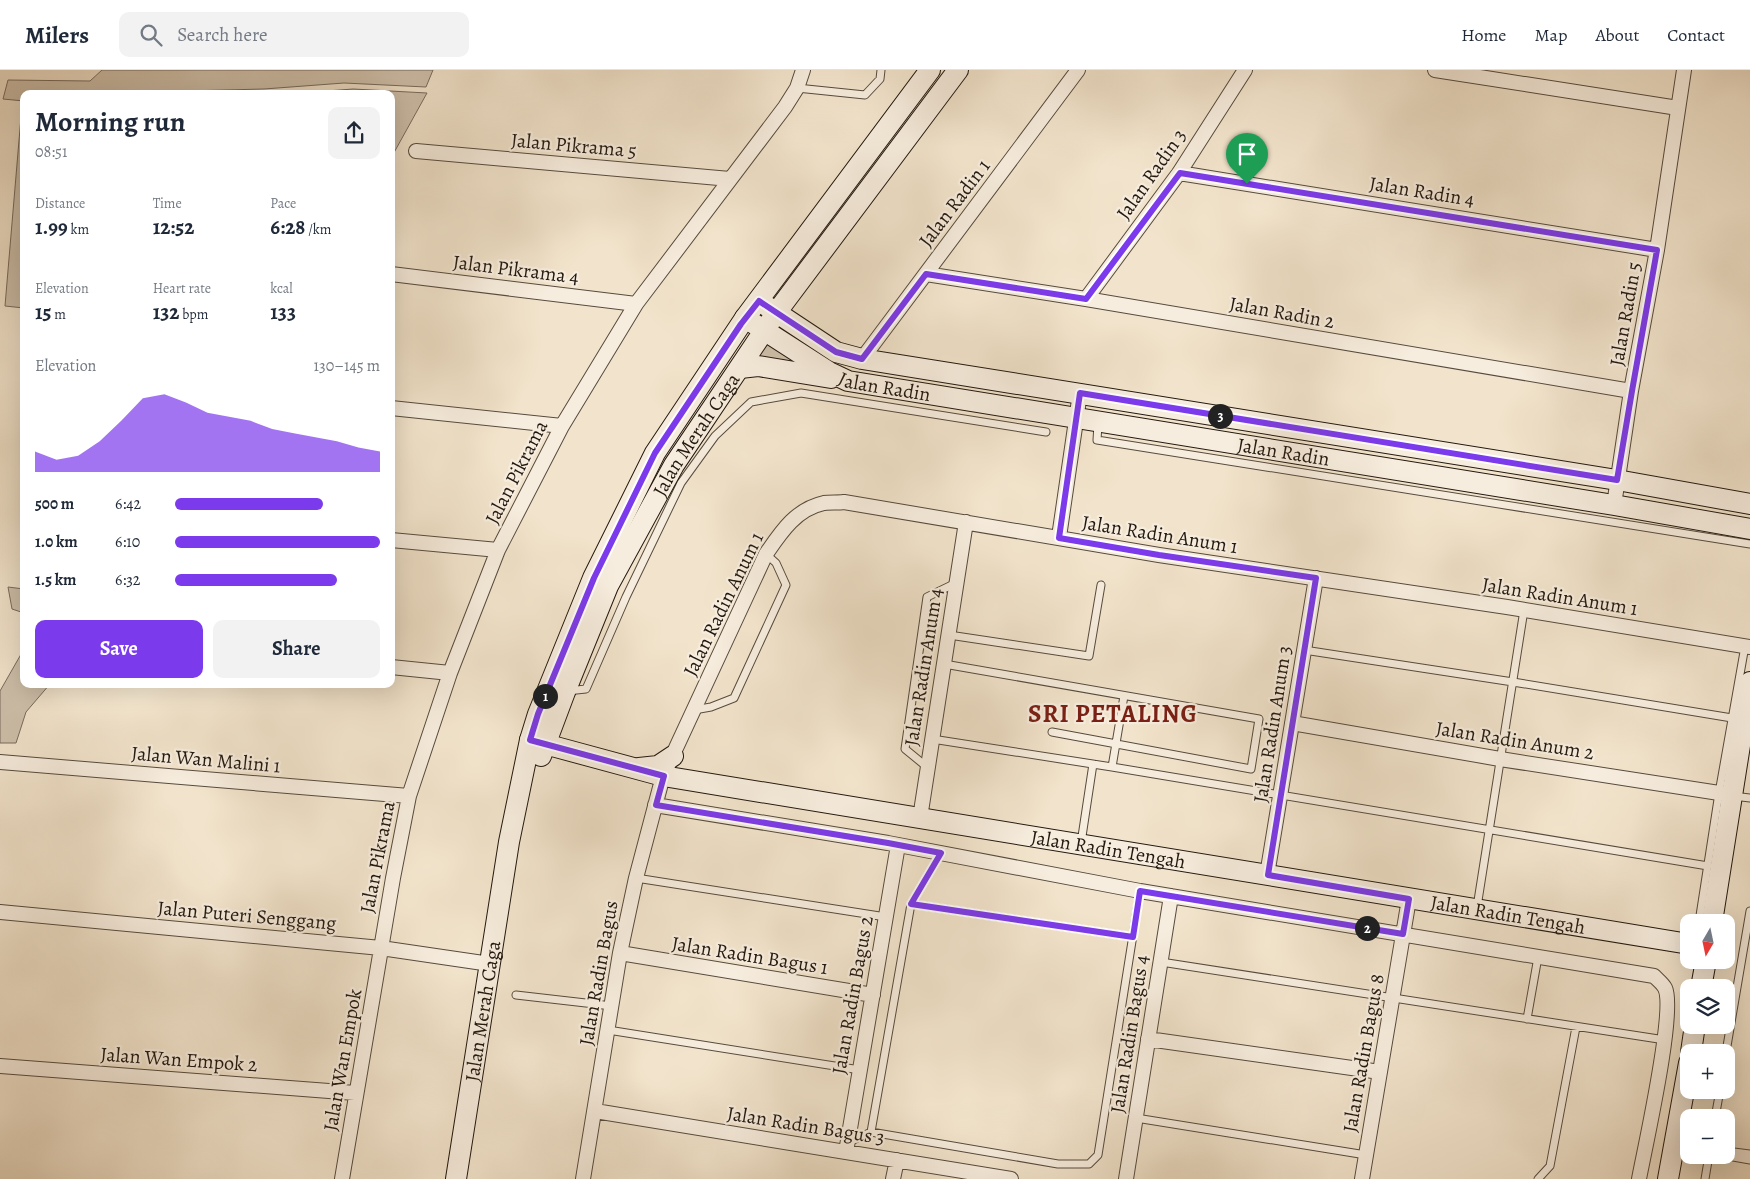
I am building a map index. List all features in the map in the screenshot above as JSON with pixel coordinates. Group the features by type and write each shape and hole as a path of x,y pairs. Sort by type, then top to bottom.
{"street":[{"name":"Jalan Pikrama","path":"381,948 409,796 450,673 498,550 562,426 636,304 767,131 797,88 803,70"},
{"name":"Jalan Merah Caga","path":"456,1179 509,842 537,742 538,714 594,578 655,453 746,318 930,70"},
{"name":"Jalan Merah Caga","path":"537,742 565,692 613,577 674,465 776,313 958,70"},
{"name":"Jalan Radin 1","path":"862,359 1078,70"},
{"name":"Jalan Radin 3","path":"1086,299 1180,173 1245,70"},
{"path":"1436,70 1678,108"},
{"name":"Jalan Radin 5","path":"1614,505 1657,250 1684,70"},
{"name":"Jalan Pikrama 5","path":"416,152 730,178"},
{"name":"Jalan Radin 4","path":"1180,173 1657,250"},
{"name":"Jalan Pikrama 4","path":"395,274 636,304"},
{"name":"Jalan Radin 2","path":"926,274 1632,391"},
{"name":"Jalan Radin","path":"759,301 836,352 862,359 1617,480 1750,504"},
{"name":"Jalan Radin","path":"746,318 829,372 848,380 1028,420 1077,418 1099,421 1614,505 1698,528 1750,529"},
{"path":"740,368 758,366 848,380"},
{"path":"1059,538 1080,393"},
{"path":"395,408 562,426"},
{"name":"Jalan Radin Anum 1","path":"664,776 766,554 783,530 796,517 809,508 825,503 844,502 1159,555 1747,646"},
{"name":"Jalan Radin Anum 4","path":"920,818 966,522"},
{"path":"395,540 498,550"},
{"name":"Jalan Radin Anum 3","path":"1268,875 1316,578"},
{"path":"395,667 450,673"},
{"path":"1713,914 1734,795 1750,682"},
{"name":"Jalan Radin Anum 2","path":"1292,723 1500,759 1734,795"},
{"name":"Jalan Radin Tengah","path":"537,742 664,776 1680,943"},
{"path":"634,768 658,766 673,756"},
{"name":"Jalan Wan Malini 1","path":"0,762 409,796"},
{"name":"Jalan Radin Bagus","path":"583,1179 620,954 636,878 664,776"},
{"name":"Jalan Radin Tengah","path":"656,805 898,845 1140,891 1654,976 1665,988 1668,1001 1665,1040"},
{"name":"Jalan Radin Bagus 2","path":"847,1148 898,845"},
{"name":"Jalan Radin Bagus 4","path":"1126,1179 1171,896"},
{"name":"Jalan Radin Bagus 8","path":"1362,1179 1409,899"},
{"name":"Jalan Puteri Senggang","path":"0,912 381,948 490,964"},
{"name":"Jalan Wan Empok","path":"342,1179 381,948"},
{"name":"Jalan Radin Bagus 1","path":"620,954 872,995"},
{"path":"1148,1039 1380,1072"},
{"path":"1639,1179 1665,1040"},
{"name":"Jalan Wan Empok 2","path":"0,1066 355,1093"},
{"name":"Jalan Radin Bagus 3","path":"595,1111 847,1148 973,1176 1010,1179"},
{"path":"1668,1179 1680,1152"},
{"path":"893,1179 896,1160"}],"lane":[{"path":"797,88 865,95 880,79 881,70"},
{"path":"565,692 586,689 626,597 681,483 715,436 751,402 802,393 1028,420 1046,432"},
{"path":"1099,421 1097,440 1698,528 1750,544"},
{"path":"694,710 711,707 734,698 786,584 776,563 766,554"},
{"path":"928,767 905,748 927,597 957,583"},
{"path":"949,635 1089,656 1101,585"},
{"path":"1476,910 1524,610"},
{"path":"1700,914 1708,866 1734,795 1732,718 1747,646"},
{"path":"1304,650 1732,718"},
{"path":"944,664 1259,719 1251,769 1052,732"},
{"path":"1112,767 1124,696"},
{"path":"932,739 1708,866"},
{"path":"1081,845 1093,764"},
{"path":"871,1132 911,904 941,853"},
{"path":"636,878 886,917"},
{"path":"847,1148 871,1132 1058,1164 1089,1164 1098,1155 1140,891"},
{"path":"911,904 1133,937"},
{"path":"1727,1044 1750,911"},
{"path":"1527,1019 1538,957"},
{"path":"1161,962 1665,1040"},
{"path":"516,995 612,1006"},
{"path":"1538,1179 1550,1166 1576,1027"},
{"path":"608,1030 860,1070"},
{"path":"1136,1118 1366,1155"},
{"path":"1735,1152 1750,1154"},
{"path":"1735,1157 1750,1160"},
{"path":"1705,1179 1708,1164"}],"shaded area":[{"path":"102,70 433,70 426,87 344,83 225,90 20,90 20,101 3,99 8,80 90,81"},
{"path":"353,89 372,90 340,90"},
{"path":"395,91 427,93 395,151"},
{"path":"20,129 20,308 5,306"},
{"path":"766,334 810,364 753,356"},
{"path":"8,587 20,588 20,612 12,609"},
{"path":"20,656 20,688 47,688 26,712 16,743 0,743 0,691"}],"district":[{"name":"SRI PETALING","path":"1113,713"}],"route":[{"path":"1180,173 1247,184 1657,250 1617,480 1080,393 1059,538 1316,578 1268,875 1409,899 1403,934 1140,891 1133,937 911,904 941,853 656,805 664,776 530,740 538,714 594,578 655,453 741,324 759,301 836,352 862,359 926,274 1086,299 1180,173"}]}
